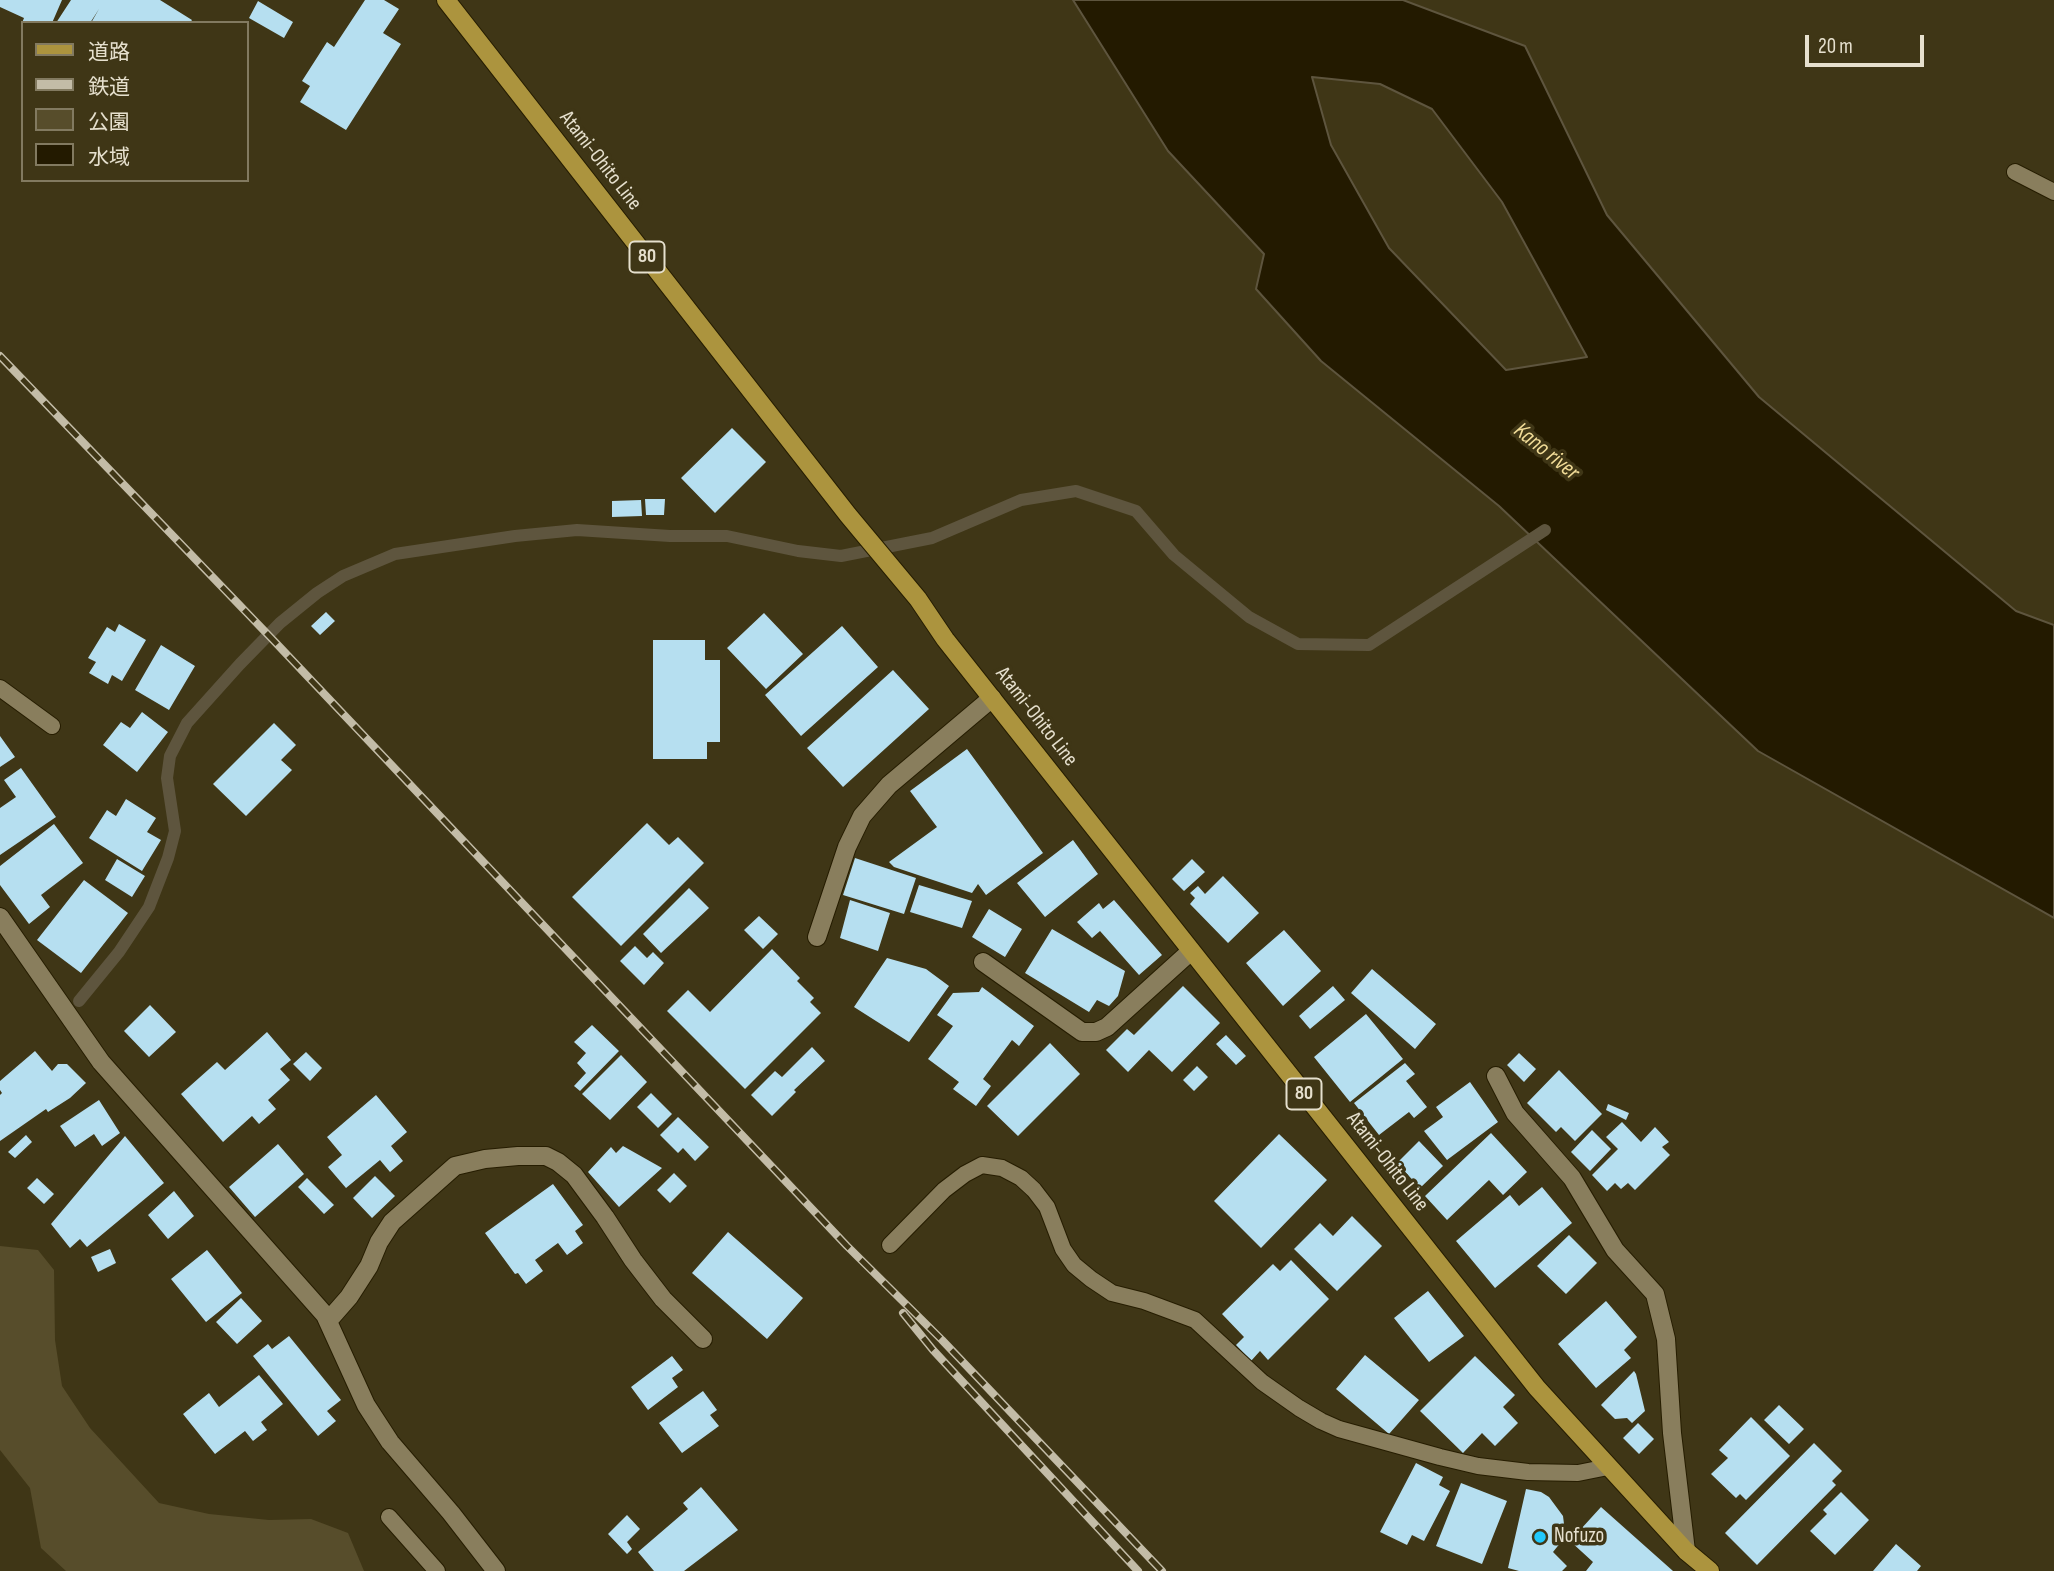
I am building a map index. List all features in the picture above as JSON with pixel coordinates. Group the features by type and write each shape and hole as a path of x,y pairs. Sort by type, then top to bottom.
{"main road":[{"name":"Atami-Ohito Line","path":"446,0 848,515 918,600 945,639 1537,1388 1686,1551 1710,1571"}],"street":[{"path":"817,937 847,847 862,816 889,785 992,698"},
{"path":"2,926 101,1062 325,1315 366,1405 390,1442 496,1571"},
{"path":"983,962 1082,1032 1096,1032 1107,1027 1191,951"},
{"path":"1496,1076 1515,1113 1573,1178 1615,1250 1655,1294 1666,1339 1672,1433 1686,1551"},
{"path":"328,1321 349,1297 392,1222 455,1166 485,1159 546,1156 574,1175 663,1299 704,1339"}],"lane":[{"path":"2015,172 2054,192"},
{"path":"0,688 52,726"},
{"path":"890,1245 944,1190 965,1174 982,1165 1002,1168 1034,1189 1047,1207 1063,1248 1074,1265 1091,1279 1112,1293 1144,1301 1195,1320 1262,1382 1321,1421 1339,1429 1478,1466 1528,1472 1578,1473 1608,1466"},
{"path":"389,1517 437,1571"}],"green space":[{"path":"0,1246 38,1250 54,1270 55,1340 62,1386 90,1428 159,1503 209,1514 269,1520 311,1519 348,1533 364,1571 66,1571 41,1548 30,1488 0,1450"}],"water":[{"name":"Kano river","path":"1073,0 1403,0 1525,46 1607,215 1759,397 2016,611 2054,625 2054,918 1758,751 1499,506 1321,361 1256,289 1264,254 1168,151","holes":["1312,77 1380,84 1432,109 1502,202 1587,357 1506,370 1389,248 1331,145"]}],"building":[{"path":"0,0 62,0 53,21 23,21 24,18 0,7"},
{"path":"71,0 160,0 192,20 92,21 99,9 91,21 57,21"},
{"path":"365,0 384,0 399,9 383,33 401,44 346,130 300,102 310,86 302,81 327,42 334,47"},
{"path":"258,1 293,22 284,38 249,18"},
{"path":"732,428 766,462 715,513 681,478"},
{"path":"645,499 665,499 664,515 646,515"},
{"path":"641,500 642,516 612,517 612,501"},
{"path":"326,612 335,621 320,635 311,626"},
{"path":"764,613 803,654 766,689 727,648"},
{"path":"119,624 146,640 122,681 112,675 108,684 89,673 96,662 88,658 107,627 115,632"},
{"path":"842,626 878,667 801,736 765,695"},
{"path":"653,640 705,640 705,660 720,660 720,742 707,742 707,759 653,759"},
{"path":"161,645 195,666 169,710 135,690"},
{"path":"893,670 929,709 843,787 807,748"},
{"path":"142,712 168,732 137,772 103,745 121,722 130,728"},
{"path":"274,723 296,745 281,760 292,770 246,816 213,784"},
{"path":"0,736 15,757 0,767"},
{"path":"967,749 1043,853 986,895 978,884 972,893 894,867 889,862 937,827 910,791"},
{"path":"21,768 56,817 0,855 0,808 16,797 4,780"},
{"path":"126,799 156,818 147,832 161,840 142,871 89,838 107,810 116,816"},
{"path":"647,823 669,845 678,837 704,863 621,946 572,897"},
{"path":"54,824 83,863 41,895 50,907 29,924 0,885 0,866"},
{"path":"1073,840 1098,874 1045,917 1017,883"},
{"path":"855,858 916,878 904,914 843,895"},
{"path":"117,859 145,876 132,897 105,880"},
{"path":"1192,859 1205,872 1184,891 1172,879"},
{"path":"1223,876 1259,913 1228,943 1190,904 1195,898 1190,893 1198,886 1205,894"},
{"path":"84,880 128,913 81,973 37,940"},
{"path":"919,885 972,901 962,928 910,912"},
{"path":"689,888 709,908 661,953 643,934"},
{"path":"850,900 890,913 878,951 840,938"},
{"path":"1114,900 1162,955 1139,975 1100,931 1092,938 1077,922 1099,903 1103,909"},
{"path":"989,909 1022,929 1005,957 972,937"},
{"path":"759,916 778,934 763,949 744,930"},
{"path":"1052,929 1125,971 1118,996 1109,1006 1097,1000 1089,1012 1025,973"},
{"path":"1284,930 1321,971 1283,1006 1246,963"},
{"path":"635,946 647,958 653,952 664,963 644,985 620,961"},
{"path":"772,949 800,978 797,981 814,998 810,1002 821,1013 745,1089 667,1011 688,990 710,1012"},
{"path":"887,958 926,969 949,986 909,1042 854,1007"},
{"path":"1372,969 1436,1024 1415,1049 1351,993"},
{"path":"1183,986 1220,1023 1172,1072 1149,1050 1128,1072 1106,1050 1127,1029 1134,1035"},
{"path":"1333,986 1345,1000 1310,1029 1299,1016"},
{"path":"982,987 1034,1026 1019,1046 1012,1040 983,1079 991,1086 976,1106 953,1089 959,1082 928,1059 953,1026 937,1015 953,993 979,992"},
{"path":"150,1005 176,1032 149,1057 124,1031"},
{"path":"1366,1014 1403,1059 1350,1102 1314,1057"},
{"path":"592,1025 619,1051 580,1091 574,1086 586,1073 577,1063 586,1053 574,1042"},
{"path":"267,1032 291,1060 280,1069 290,1080 268,1100 276,1109 259,1124 252,1116 223,1142 181,1094 217,1062 225,1070"},
{"path":"1226,1035 1246,1056 1236,1065 1216,1044"},
{"path":"1050,1043 1080,1074 1018,1136 987,1106"},
{"path":"812,1047 825,1061 794,1090 796,1092 772,1116 751,1095 775,1071 782,1077"},
{"path":"35,1051 52,1071 58,1064 67,1064 86,1083 70,1098 48,1112 46,1109 0,1141 0,1081"},
{"path":"306,1052 322,1068 310,1081 293,1064"},
{"path":"1519,1053 1536,1069 1524,1082 1507,1065"},
{"path":"621,1055 647,1082 610,1120 582,1094"},
{"path":"1405,1063 1415,1074 1406,1081 1427,1107 1414,1118 1409,1112 1379,1135 1354,1103"},
{"path":"1197,1066 1208,1077 1194,1091 1183,1080"},
{"path":"1559,1070 1602,1114 1575,1141 1561,1127 1556,1132 1527,1103"},
{"path":"1470,1082 1498,1122 1447,1160 1424,1131 1443,1117 1436,1107"},
{"path":"651,1093 672,1114 658,1128 637,1107"},
{"path":"376,1095 407,1132 391,1146 403,1161 390,1172 380,1160 346,1188 328,1167 342,1155 327,1137"},
{"path":"99,1100 120,1133 102,1146 94,1134 75,1147 60,1126"},
{"path":"1608,1104 1629,1113 1626,1120 1606,1110"},
{"path":"678,1117 709,1147 695,1161 683,1148 678,1153 660,1135"},
{"path":"1622,1122 1641,1142 1655,1127 1669,1142 1662,1147 1670,1155 1635,1190 1628,1183 1621,1189 1615,1183 1607,1191 1592,1175 1618,1149 1606,1137"},
{"path":"1592,1130 1611,1149 1590,1171 1571,1152"},
{"path":"1491,1133 1527,1172 1503,1195 1489,1180 1447,1220 1425,1196"},
{"path":"1279,1134 1327,1180 1261,1248 1214,1201"},
{"path":"26,1135 32,1142 15,1158 8,1152"},
{"path":"125,1136 164,1183 87,1247 80,1239 70,1248 51,1224"},
{"path":"1419,1141 1443,1166 1420,1188 1397,1163"},
{"path":"278,1144 304,1174 255,1217 229,1187"},
{"path":"623,1146 662,1168 619,1207 588,1172 611,1147 616,1153"},
{"path":"674,1173 687,1186 670,1203 657,1190"},
{"path":"375,1176 395,1196 372,1218 353,1198"},
{"path":"37,1178 54,1194 44,1204 27,1188"},
{"path":"307,1178 334,1205 324,1214 298,1187"},
{"path":"553,1184 583,1225 575,1231 583,1243 567,1255 558,1243 535,1260 543,1271 526,1284 518,1273 515,1274 485,1233"},
{"path":"1542,1187 1572,1223 1495,1288 1456,1241 1510,1195 1519,1206"},
{"path":"174,1191 194,1216 168,1239 148,1215"},
{"path":"1352,1216 1382,1246 1337,1291 1294,1249 1320,1223 1333,1236"},
{"path":"728,1232 803,1298 767,1339 692,1273"},
{"path":"1569,1235 1597,1263 1566,1294 1537,1266"},
{"path":"110,1249 116,1263 98,1272 91,1257"},
{"path":"207,1250 242,1293 206,1322 171,1279"},
{"path":"1291,1260 1329,1299 1268,1360 1260,1351 1251,1361 1236,1345 1244,1337 1222,1314 1273,1264 1280,1271"},
{"path":"1428,1291 1464,1336 1429,1362 1394,1318"},
{"path":"241,1298 262,1321 237,1344 216,1322"},
{"path":"1606,1301 1637,1337 1624,1350 1631,1358 1596,1388 1558,1344"},
{"path":"289,1336 341,1400 327,1411 336,1421 318,1436 253,1356 268,1344 272,1349"},
{"path":"1365,1355 1419,1400 1389,1434 1336,1389"},
{"path":"672,1356 683,1370 672,1378 678,1387 648,1410 631,1387"},
{"path":"1475,1356 1515,1395 1503,1407 1518,1423 1495,1446 1482,1433 1463,1453 1420,1411"},
{"path":"1634,1371 1645,1411 1632,1423 1627,1418 1615,1419 1601,1405"},
{"path":"259,1375 283,1404 261,1422 267,1430 253,1441 245,1431 215,1454 183,1414 209,1393 219,1407"},
{"path":"703,1391 717,1410 710,1415 719,1426 682,1453 659,1423"},
{"path":"1779,1405 1804,1429 1789,1444 1764,1420"},
{"path":"1751,1417 1790,1456 1746,1500 1740,1494 1736,1498 1711,1474 1728,1458 1719,1450"},
{"path":"1638,1423 1654,1439 1639,1454 1623,1438"},
{"path":"1814,1443 1842,1471 1832,1481 1836,1485 1757,1565 1725,1533"},
{"path":"1416,1463 1443,1477 1439,1485 1450,1491 1424,1541 1412,1535 1407,1545 1380,1532"},
{"path":"1461,1483 1507,1501 1482,1564 1436,1546"},
{"path":"701,1487 738,1530 684,1571 654,1571 638,1552 688,1509 683,1503"},
{"path":"1526,1489 1549,1497 1563,1516 1565,1532 1553,1552 1567,1566 1562,1571 1519,1571 1508,1568"},
{"path":"1841,1492 1869,1520 1835,1555 1810,1531 1827,1514 1823,1510"},
{"path":"1601,1507 1673,1571 1586,1571 1593,1562 1570,1541"},
{"path":"627,1515 640,1529 627,1542 632,1549 627,1554 608,1534"},
{"path":"1896,1544 1921,1566 1917,1571 1873,1571"}],"waterway":[{"path":"79,1001 119,952 149,907 168,858 175,831 167,778 170,756 187,723 280,623 343,576 395,554 515,536 577,530 670,536 727,536 798,551 841,556 932,538 1021,500 1076,491 1136,511 1174,555 1249,617 1298,644 1369,645 1545,530"}],"railway":[{"path":"0,356 847,1246 942,1340 1162,1571"},
{"path":"903,1313 933,1350 1138,1571"}],"place":[{"name":"Nofuzo","path":"1540,1537"}]}
